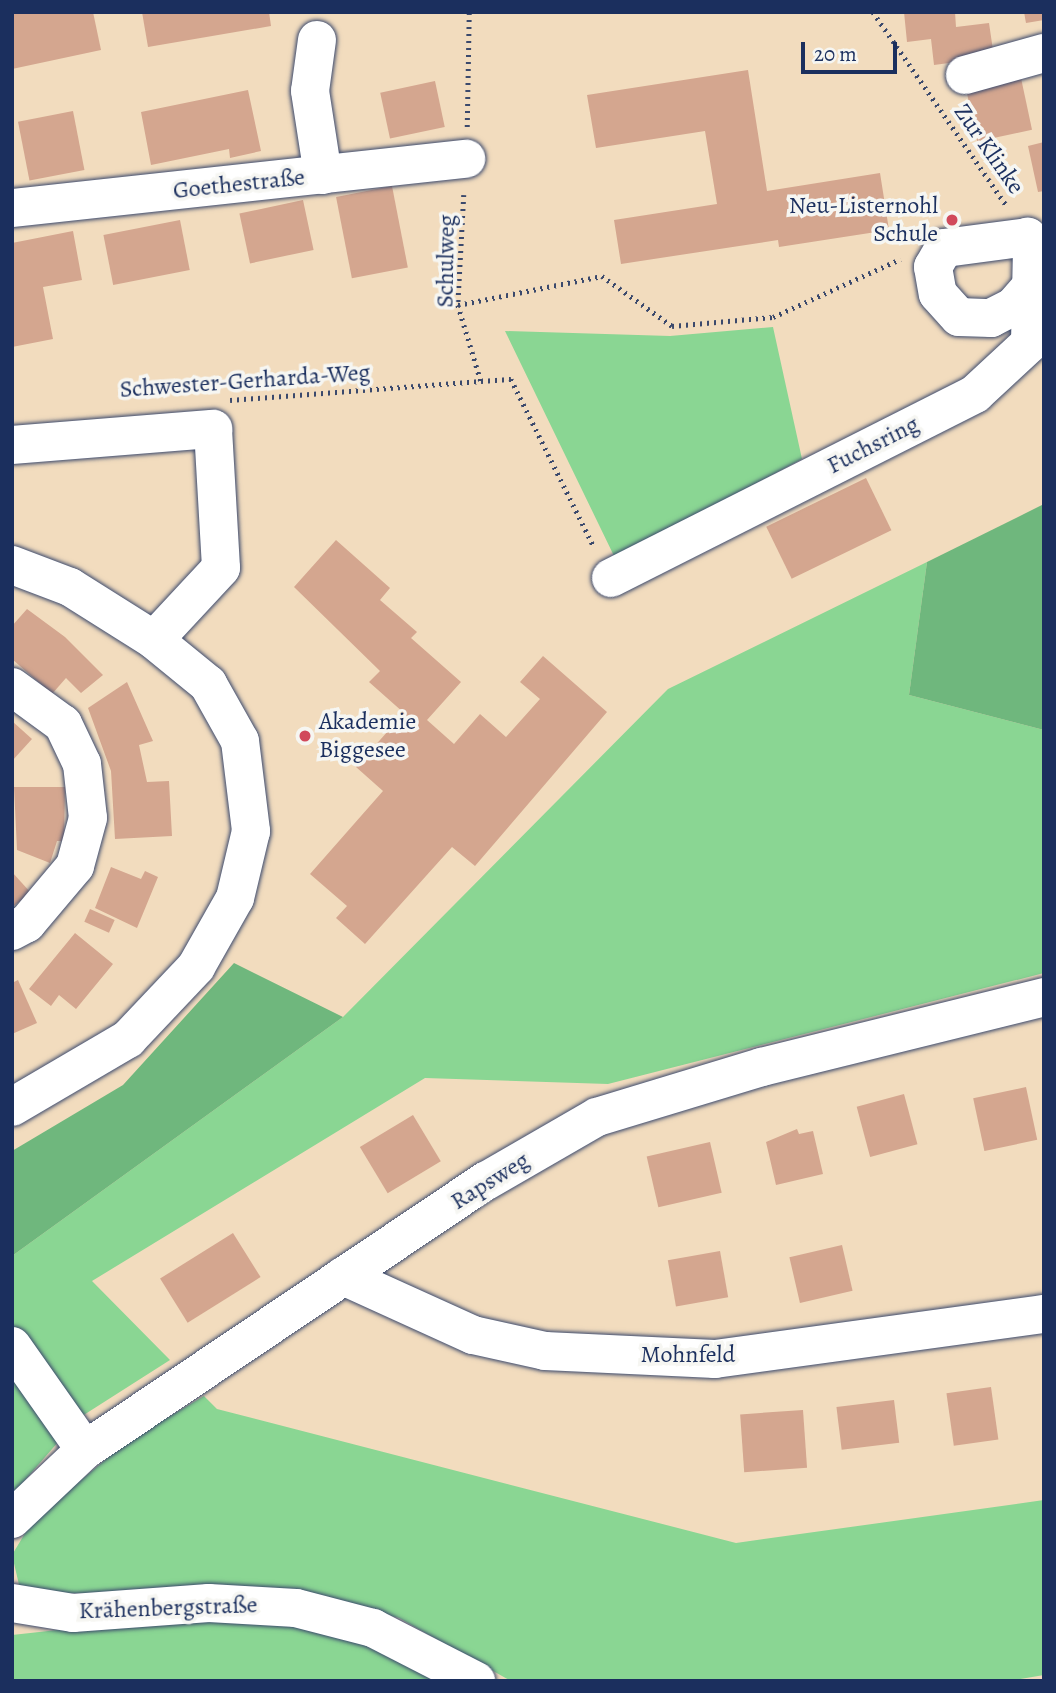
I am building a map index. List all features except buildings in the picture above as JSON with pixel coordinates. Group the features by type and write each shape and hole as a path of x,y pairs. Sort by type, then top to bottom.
{"street":[{"path":"317,40 310,91 323,175"},
{"path":"964,75 1044,53"},
{"name":"Goethestraße","path":"12,208 466,159"},
{"path":"944,248 1034,255 1013,307 991,318 958,317 938,294 933,267 944,248"},
{"name":"Fuchsring","path":"611,578 975,394 1030,344 1034,255"},
{"path":"12,445 213,429 221,568 154,640"},
{"path":"12,565 70,587 154,640 208,684 240,741 251,831 235,898 196,967 128,1039 12,1107"},
{"path":"12,687 63,724 82,764 88,818 75,866 27,923 12,931"},
{"name":"Rapsweg","path":"12,1519 85,1450 486,1181 597,1117 762,1067 1044,998"},
{"name":"Mohnfeld","path":"343,1276 473,1335 545,1351 715,1359 1044,1314"},
{"path":"12,1346 85,1450"},
{"name":"Krähenbergstraße","path":"12,1603 73,1613 220,1602 296,1608 373,1628 476,1681"}],"path":[{"name":"Schulweg","path":"469,12 466,159 458,305 481,381"},
{"name":"Zur Klinke","path":"873,12 1034,255"},
{"path":"458,305 602,276 672,326 773,317 907,256 944,248"},
{"path":"481,381 511,379 568,500 611,578"},
{"name":"Schwester-Gerharda-Weg","path":"219,401 481,381"}],"green space":[{"path":"773,327 802,459 615,558 505,331 670,336"},
{"path":"1044,504 1044,730 909,695 927,562"},
{"path":"927,562 909,695 1044,730 1044,973 608,1084 425,1078 92,1281 170,1360 79,1418 12,1495 12,1256 343,1017 668,689"},
{"path":"234,963 343,1017 12,1256 12,1151 123,1085"},
{"path":"204,1396 217,1409 736,1543 1044,1500 1044,1675 1008,1681 511,1681 399,1618 309,1594 21,1593 12,1555 33,1520 128,1441"},
{"path":"184,1616 294,1624 369,1642 441,1681 12,1681 12,1635"}],"place":[{"name":"Neu-Listernohl Schule","path":"952,220"},
{"name":"Akademie Biggesee","path":"305,736"}]}
